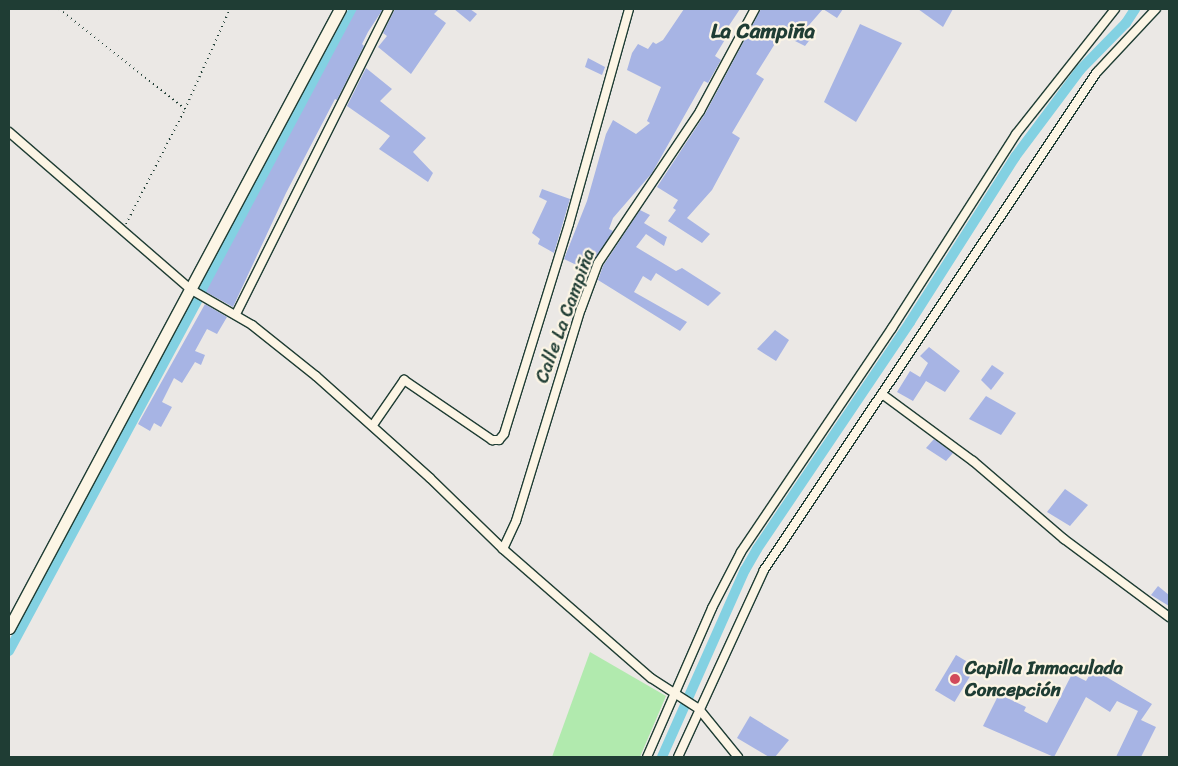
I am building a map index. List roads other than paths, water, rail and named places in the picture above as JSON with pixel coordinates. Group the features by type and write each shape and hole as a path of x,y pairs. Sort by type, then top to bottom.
{"main road":[{"path":"9,628 196,292 340,9"}],"street":[{"path":"236,314 389,9"},
{"path":"373,425 402,382 406,380 492,440 498,440 504,434 569,224 629,9"},
{"name":"Calle La Campiña","path":"503,549 516,521 569,346 598,263 700,111 755,9"},
{"path":"647,757 677,695 712,608 741,552 892,328 1016,134 1115,9"},
{"path":"678,757 764,570 1097,72 1156,9"},
{"path":"9,132 196,292 236,314 373,425 503,549 651,678 699,709 738,757"},
{"path":"882,394 973,461 1064,539 1169,617"}],"waterway":[{"path":"9,651 354,9"},
{"path":"662,757 745,570 757,549 910,322 1015,157 1080,70 1126,23 1135,9"}],"place":[{"name":"Capilla Inmaculada Concepción","path":"955,679"}],"district":[{"name":"La Campiña","path":"763,31"}]}
